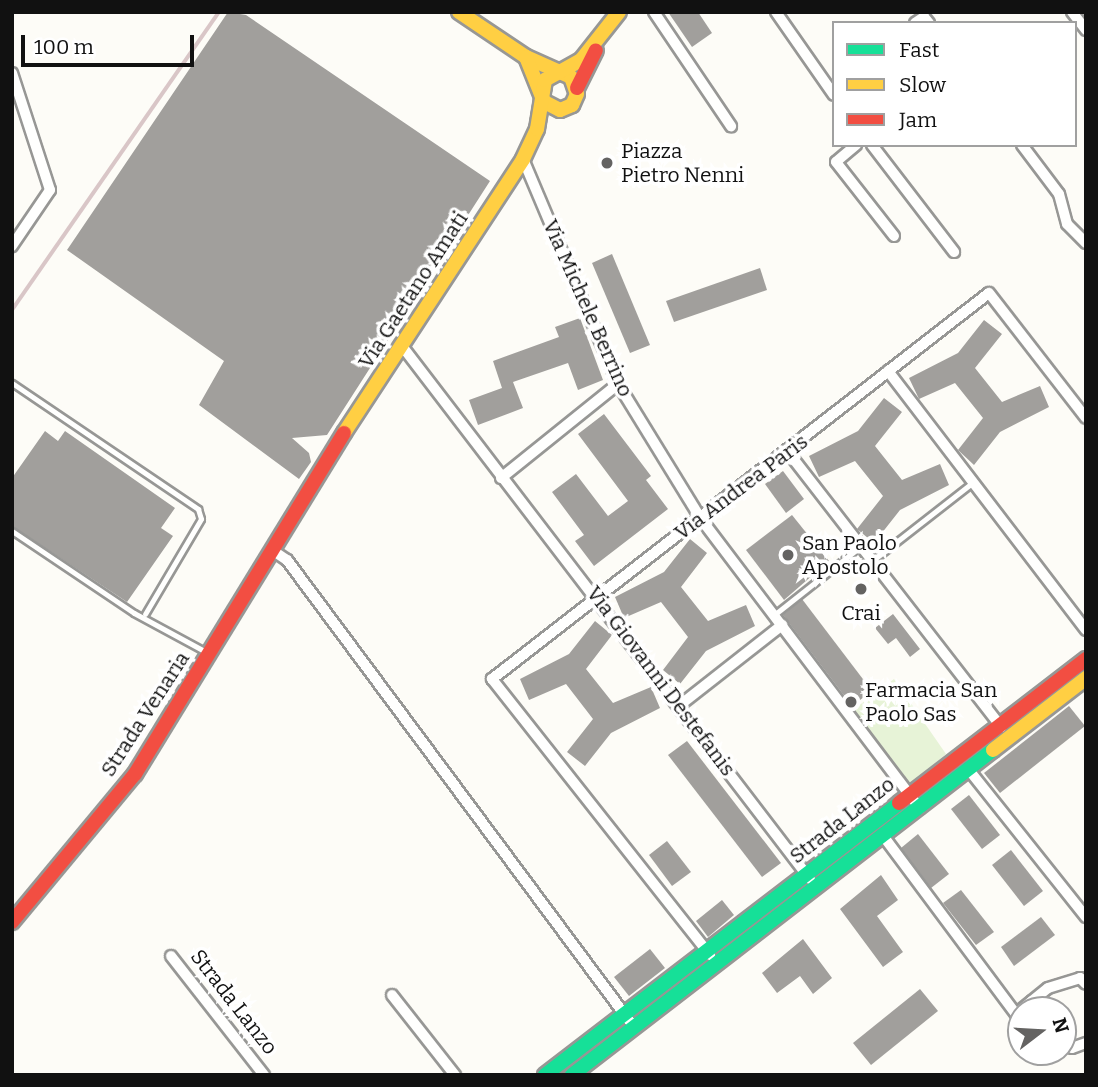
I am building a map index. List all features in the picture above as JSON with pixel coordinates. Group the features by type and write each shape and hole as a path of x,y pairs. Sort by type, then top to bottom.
{"street":[{"path":"459,12 526,57 560,73 577,88"},
{"path":"599,42 560,73 545,80 541,95 558,110 572,105 577,88 599,42 619,12"},
{"path":"654,12 731,126"},
{"path":"776,12 829,81"},
{"path":"1072,12 1086,30"},
{"name":"Via Gaetano Amati","path":"319,472 523,159 537,129 541,95 526,57"},
{"path":"12,73 50,190 12,246"},
{"name":"Via Gaetano Amati","path":"537,129 558,110"},
{"path":"854,147 836,162 894,236"},
{"path":"874,147 954,252"},
{"path":"1024,147 1059,194 1066,224 1086,243"},
{"name":"Via Michele Berrino","path":"523,159 618,384 701,519 920,809"},
{"name":"Via Andrea Paris","path":"707,951 492,679 596,594 701,519 989,293 1086,418"},
{"name":"Via Giovanni Destefanis","path":"402,346 501,478 596,594 817,888"},
{"path":"888,371 1086,630"},
{"path":"501,478 618,384"},
{"path":"788,452 1001,727"},
{"name":"Strada Venaria","path":"12,922 135,775 319,472"},
{"path":"272,550 286,560 410,723 630,1021"},
{"path":"680,705 782,625"},
{"name":"Strada Lanzo","path":"572,1075 707,951 1086,659"},
{"name":"Strada Lanzo","path":"545,1075 717,964 1086,678"},
{"path":"969,770 1086,917"},
{"name":"Strada Lanzo","path":"884,837 1007,1002"},
{"path":"707,951 717,964"},
{"name":"Strada Lanzo","path":"171,956 264,1075"},
{"path":"1038,996 1048,988 1080,978 1086,984"},
{"path":"392,995 455,1075"}],"lane":[{"path":"12,383 198,509 201,519 145,614"},
{"path":"872,561 973,482"},
{"path":"12,531 134,613 145,614 209,654"},
{"path":"774,615 861,546"}],"green space":[{"path":"894,679 946,754 909,785 853,710"}],"building":[{"path":"228,12 246,15 490,181 327,435 292,438 309,453 311,462 299,479 199,405 224,361 67,250"},
{"path":"668,12 698,12 712,33 692,47"},
{"path":"612,254 650,345 630,353 592,263"},
{"path":"760,268 767,290 674,322 666,301"},
{"path":"580,318 603,380 578,390 568,363 513,382 523,408 478,425 469,400 502,388 493,361 559,337 555,327"},
{"path":"984,320 1002,334 975,368 1002,402 1040,386 1049,407 1000,432 974,465 958,450 983,418 955,383 919,399 909,378 958,353"},
{"path":"884,398 902,412 875,446 902,480 940,464 949,485 900,510 874,543 857,529 883,496 855,461 819,477 809,456 858,431"},
{"path":"604,414 651,476 646,480 668,509 594,566 575,541 584,535 552,492 576,474 608,516 628,501 578,434"},
{"path":"45,431 58,441 65,431 175,508 161,528 173,536 127,602 12,526 12,478"},
{"path":"783,471 804,499 786,513 765,484"},
{"name":"San Paolo Apostolo","path":"792,515 829,561 784,600 746,550"},
{"path":"690,539 707,553 681,587 708,621 746,605 755,626 706,651 680,684 663,670 688,637 661,602 624,618 615,597 664,572"},
{"path":"802,599 872,691 852,706 783,615"},
{"path":"893,614 920,649 910,657 896,638 888,644 875,628"},
{"path":"595,621 612,635 586,669 613,703 651,687 660,708 611,733 585,766 567,752 593,719 566,684 529,700 520,679 569,654"},
{"path":"1069,706 1085,726 1000,793 984,773"},
{"path":"687,741 781,863 762,877 668,755"},
{"path":"969,795 1000,835 982,849 951,809"},
{"path":"918,834 949,874 931,888 901,848"},
{"path":"667,841 691,872 672,886 649,855"},
{"path":"1011,850 1043,891 1024,906 992,865"},
{"path":"881,875 898,900 877,916 903,952 883,967 840,909"},
{"path":"961,890 994,932 976,945 943,903"},
{"path":"722,900 734,915 708,937 696,921"},
{"path":"1041,917 1055,935 1014,966 1001,947"},
{"path":"803,939 832,978 813,994 800,976 777,993 762,973"},
{"path":"650,949 665,968 629,996 614,977"},
{"path":"920,989 938,1011 871,1065 853,1043"}],"railway":[{"path":"12,310 219,12"}],"traffic: fast":[{"path":"572,1075 993,750"},
{"path":"545,1075 899,803"}],"traffic: slow":[{"path":"459,12 526,57 571,77 577,94 572,105 560,110 544,102 526,57"},
{"path":"344,433 523,159 537,129 545,80 581,60 619,12"},
{"path":"993,750 1086,678"}],"traffic: jam":[{"path":"577,88 596,50"},
{"path":"12,922 135,774 344,433"},
{"path":"899,803 1086,659"}],"place":[{"name":"Piazza Pietro Nenni","path":"607,163"},
{"name":"San Paolo Apostolo","path":"788,555"},
{"name":"Crai","path":"861,589"},
{"name":"Farmacia San Paolo Sas","path":"851,702"}]}
